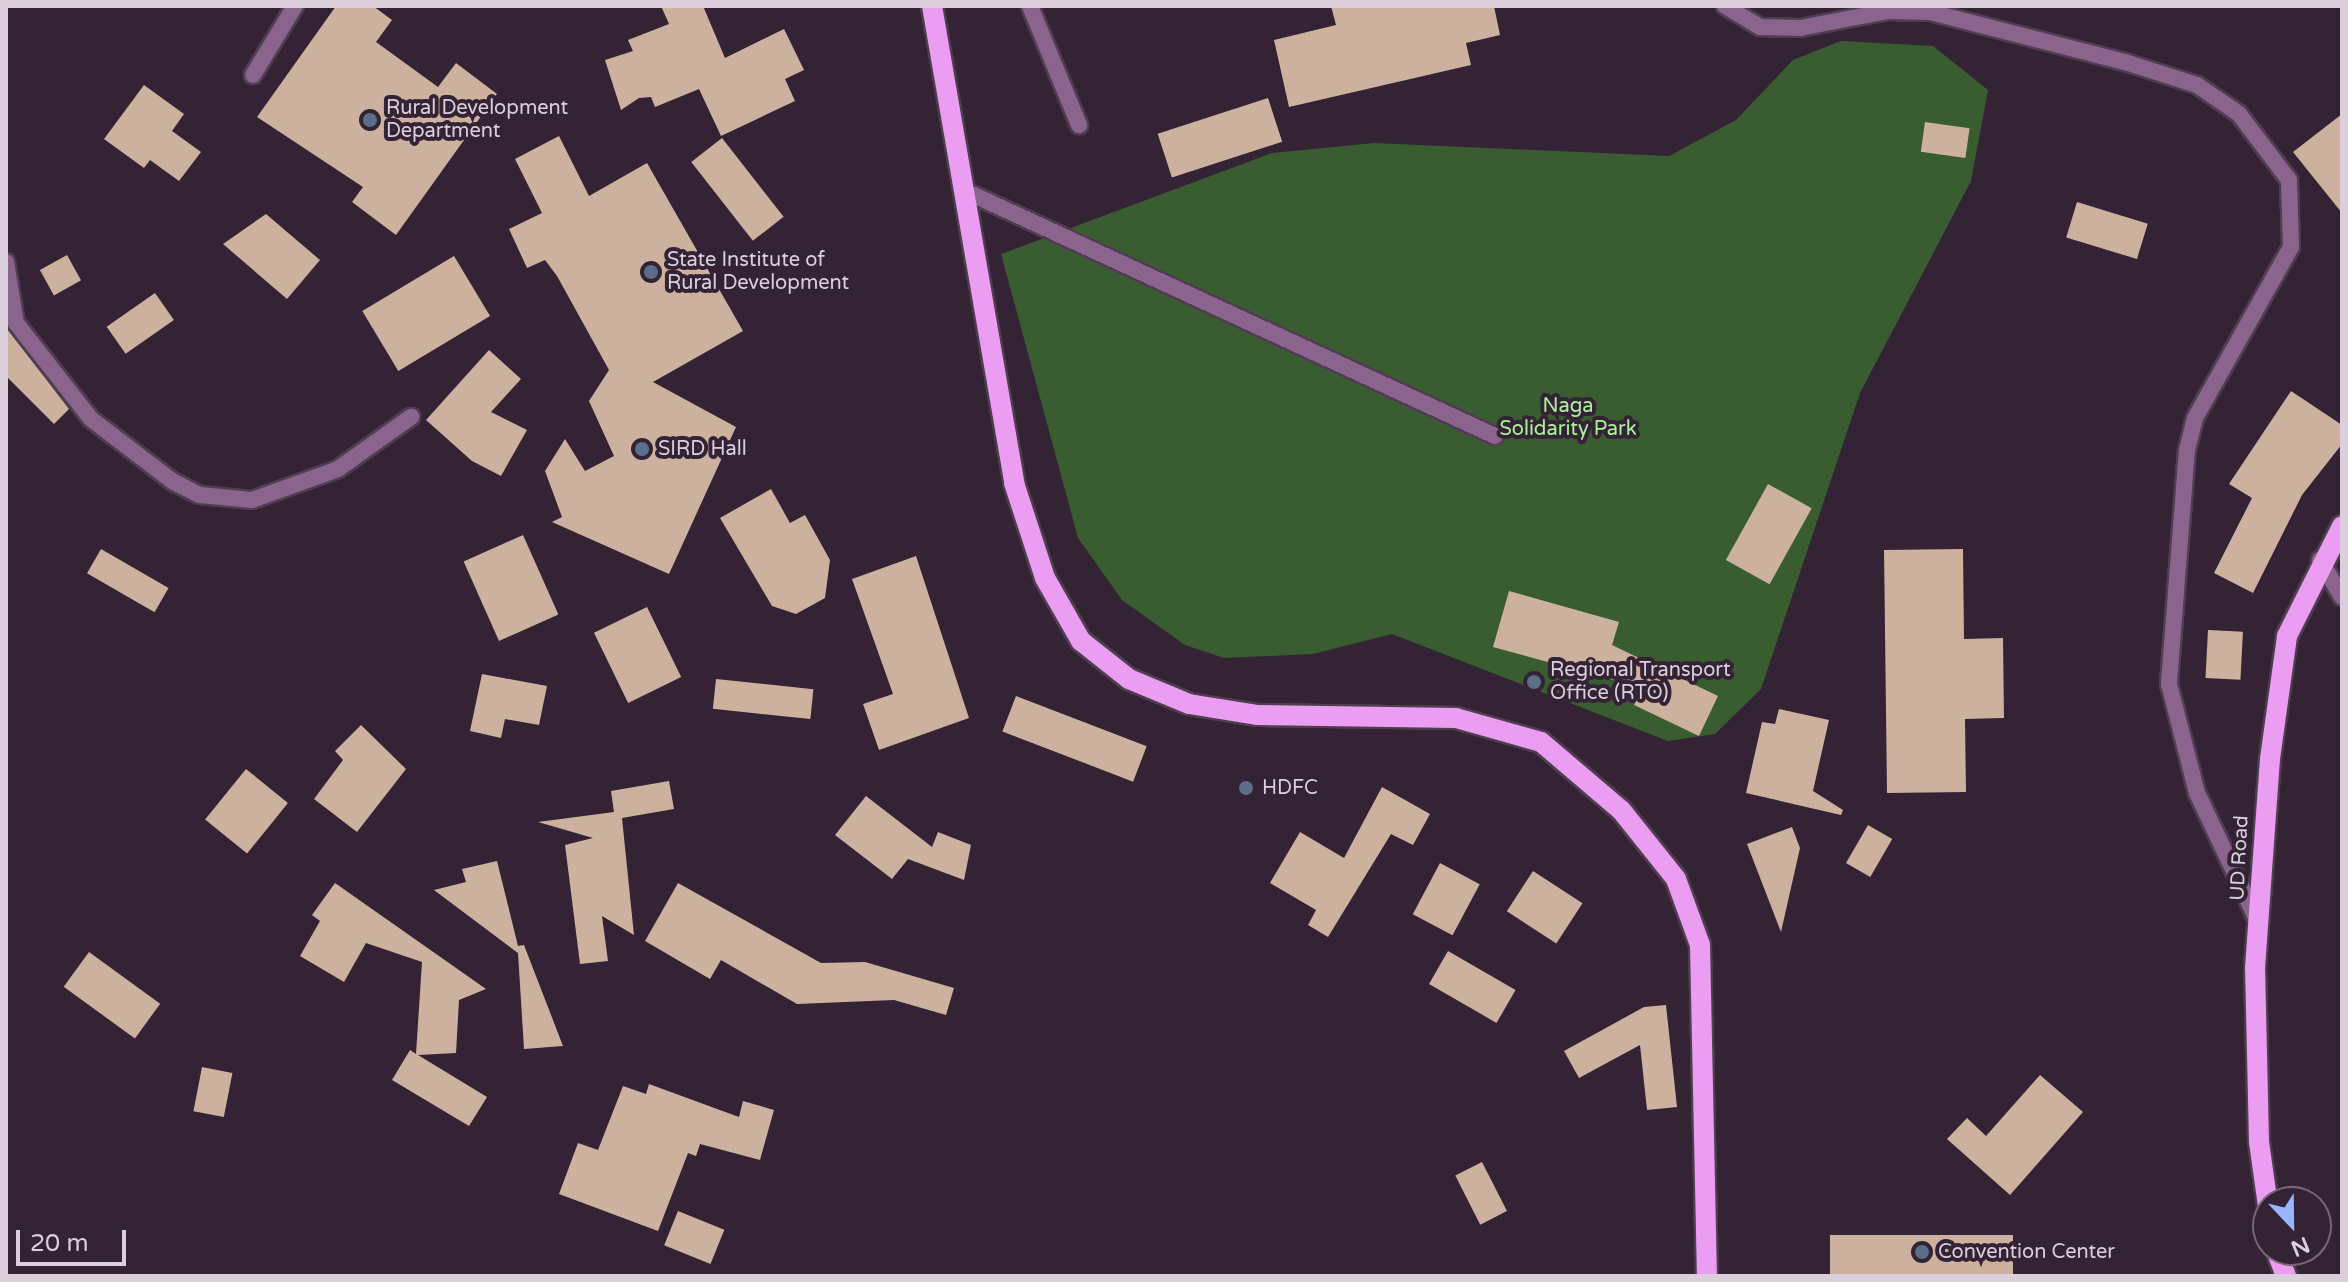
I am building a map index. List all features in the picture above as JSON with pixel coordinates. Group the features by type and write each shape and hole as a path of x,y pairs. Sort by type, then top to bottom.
{"main road":[{"path":"932,6 946,57 963,190 1014,483 1045,578 1081,641 1129,679 1189,704 1258,715 1456,718 1541,742 1621,810 1676,879 1700,945 1707,1276"},
{"name":"UD Road","path":"2265,1186 2259,1142 2255,968 2270,759 2287,636 2320,560 2342,526"}],"street":[{"path":"253,75 295,6"},
{"path":"1030,6 1079,125"},
{"path":"1725,6 1760,27 1800,28 1888,11 1930,12 2128,63 2197,85 2239,114 2289,180 2291,247 2195,418 2187,449 2169,684 2197,793 2260,926"},
{"path":"963,190 1495,436"},
{"path":"6,262 16,323 91,419 172,481 200,495 252,500 338,469 411,417"},
{"path":"2320,560 2342,597"}],"green space":[{"name":"Naga Solidarity Park","path":"1841,41 1933,46 1988,90 1971,181 1860,393 1761,689 1715,734 1668,741 1392,634 1313,654 1224,658 1185,645 1122,600 1078,538 1001,254 1272,153 1374,143 1669,156 1736,120 1793,60"}],"building":[{"name":"Rural Development Department","path":"336,6 373,6 392,20 376,42 438,87 456,63 497,94 396,235 352,202 363,187 257,117"},
{"path":"661,6 703,6 725,58 784,29 804,70 785,79 795,101 721,136 699,89 655,107 651,97 639,98 621,110 605,60 633,51 628,40 669,24"},
{"path":"1331,6 1494,6 1500,35 1466,43 1471,65 1289,107 1274,40 1336,25"},
{"path":"144,85 184,114 172,131 201,152 179,181 150,160 144,168 104,139"},
{"path":"1268,98 1282,142 1172,178 1158,134"},
{"path":"2342,114 2342,213 2293,152"},
{"path":"1925,122 1970,128 1965,158 1921,152"},
{"path":"559,136 589,196 647,163 743,331 653,382 736,427 669,574 552,522 562,517 545,471 565,439 585,471 614,456 589,401 609,370 557,276 545,260 527,268 509,229 542,213 515,159"},
{"path":"722,138 784,217 753,241 691,162"},
{"path":"2077,202 2148,224 2137,259 2066,237"},
{"path":"266,214 320,260 287,299 223,244"},
{"path":"67,255 81,280 54,295 40,270"},
{"path":"454,256 490,316 398,371 362,311"},
{"path":"155,293 174,320 126,354 107,327"},
{"path":"6,327 69,409 54,424 6,376"},
{"path":"489,350 521,379 491,412 527,430 501,476 472,461 426,420"},
{"path":"2291,391 2342,425 2342,444 2302,495 2253,593 2214,573 2252,498 2229,484"},
{"path":"1768,484 1812,508 1770,584 1726,560"},
{"path":"771,489 790,523 805,515 830,560 825,598 796,614 772,606 720,518"},
{"path":"523,535 558,614 499,641 464,561"},
{"path":"101,549 169,588 155,612 87,573"},
{"path":"1963,549 1964,639 2003,638 2004,718 1965,719 1966,792 1887,793 1884,550"},
{"path":"916,556 969,718 879,750 863,704 893,694 852,579"},
{"path":"1509,591 1619,622 1612,645 1718,696 1699,736 1634,705 1643,688 1493,647"},
{"path":"647,607 681,677 628,703 594,633"},
{"path":"2208,630 2243,632 2240,680 2205,678"},
{"path":"482,674 547,686 539,725 505,719 501,738 470,731"},
{"path":"716,679 813,689 810,719 713,709"},
{"path":"1016,696 1147,746 1133,782 1002,731"},
{"path":"1779,709 1829,720 1813,791 1843,810 1841,815 1746,793 1762,722 1775,724"},
{"path":"361,725 406,769 357,832 314,799 343,760 335,751"},
{"path":"246,769 288,803 247,853 205,820"},
{"path":"669,781 674,809 622,818 634,935 602,916 608,961 580,964 565,845 593,838 538,822 614,812 611,791"},
{"path":"1382,787 1430,814 1413,845 1391,834 1328,937 1308,925 1316,910 1270,883 1300,832 1344,858"},
{"path":"866,796 932,847 938,832 971,845 964,880 908,859 892,879 835,835"},
{"path":"1868,825 1892,839 1870,877 1846,863"},
{"path":"1792,827 1800,848 1781,932 1747,844"},
{"path":"497,861 518,946 524,945 563,1046 524,1049 518,953 434,890 466,882 462,869"},
{"path":"1440,863 1480,884 1453,935 1413,914"},
{"path":"1533,871 1582,903 1556,943 1507,911"},
{"path":"335,883 486,989 459,1000 456,1053 418,1055 487,1097 469,1126 392,1080 410,1050 416,1054 422,962 366,943 344,982 300,956 320,921 312,915"},
{"path":"678,883 821,963 865,962 954,988 946,1015 894,1000 797,1004 721,960 710,979 645,941"},
{"path":"1448,951 1516,990 1497,1023 1429,984"},
{"path":"89,952 160,1004 135,1039 64,987"},
{"path":"1666,1005 1677,1107 1647,1110 1640,1045 1579,1078 1564,1051 1644,1007"},
{"path":"202,1067 232,1073 224,1117 193,1111"},
{"path":"2040,1075 2083,1112 2010,1195 1947,1139 1967,1118 1986,1136"},
{"path":"649,1084 739,1117 743,1101 774,1110 760,1160 700,1144 696,1156 688,1153 658,1231 559,1194 578,1143 598,1150 623,1086 646,1094"},
{"path":"1482,1162 1507,1211 1480,1225 1455,1176"},
{"path":"678,1211 724,1230 710,1264 664,1245"},
{"name":"Convention Center","path":"1830,1235 2013,1235 2013,1276 1830,1276"}],"place":[{"name":"Rural Development Department","path":"370,120"},
{"name":"State Institute of Rural Development","path":"651,272"},
{"name":"SIRD Hall","path":"642,449"},
{"name":"Regional Transport Office (RTO)","path":"1534,682"},
{"name":"HDFC","path":"1246,788"},
{"name":"Convention Center","path":"1922,1252"}]}
